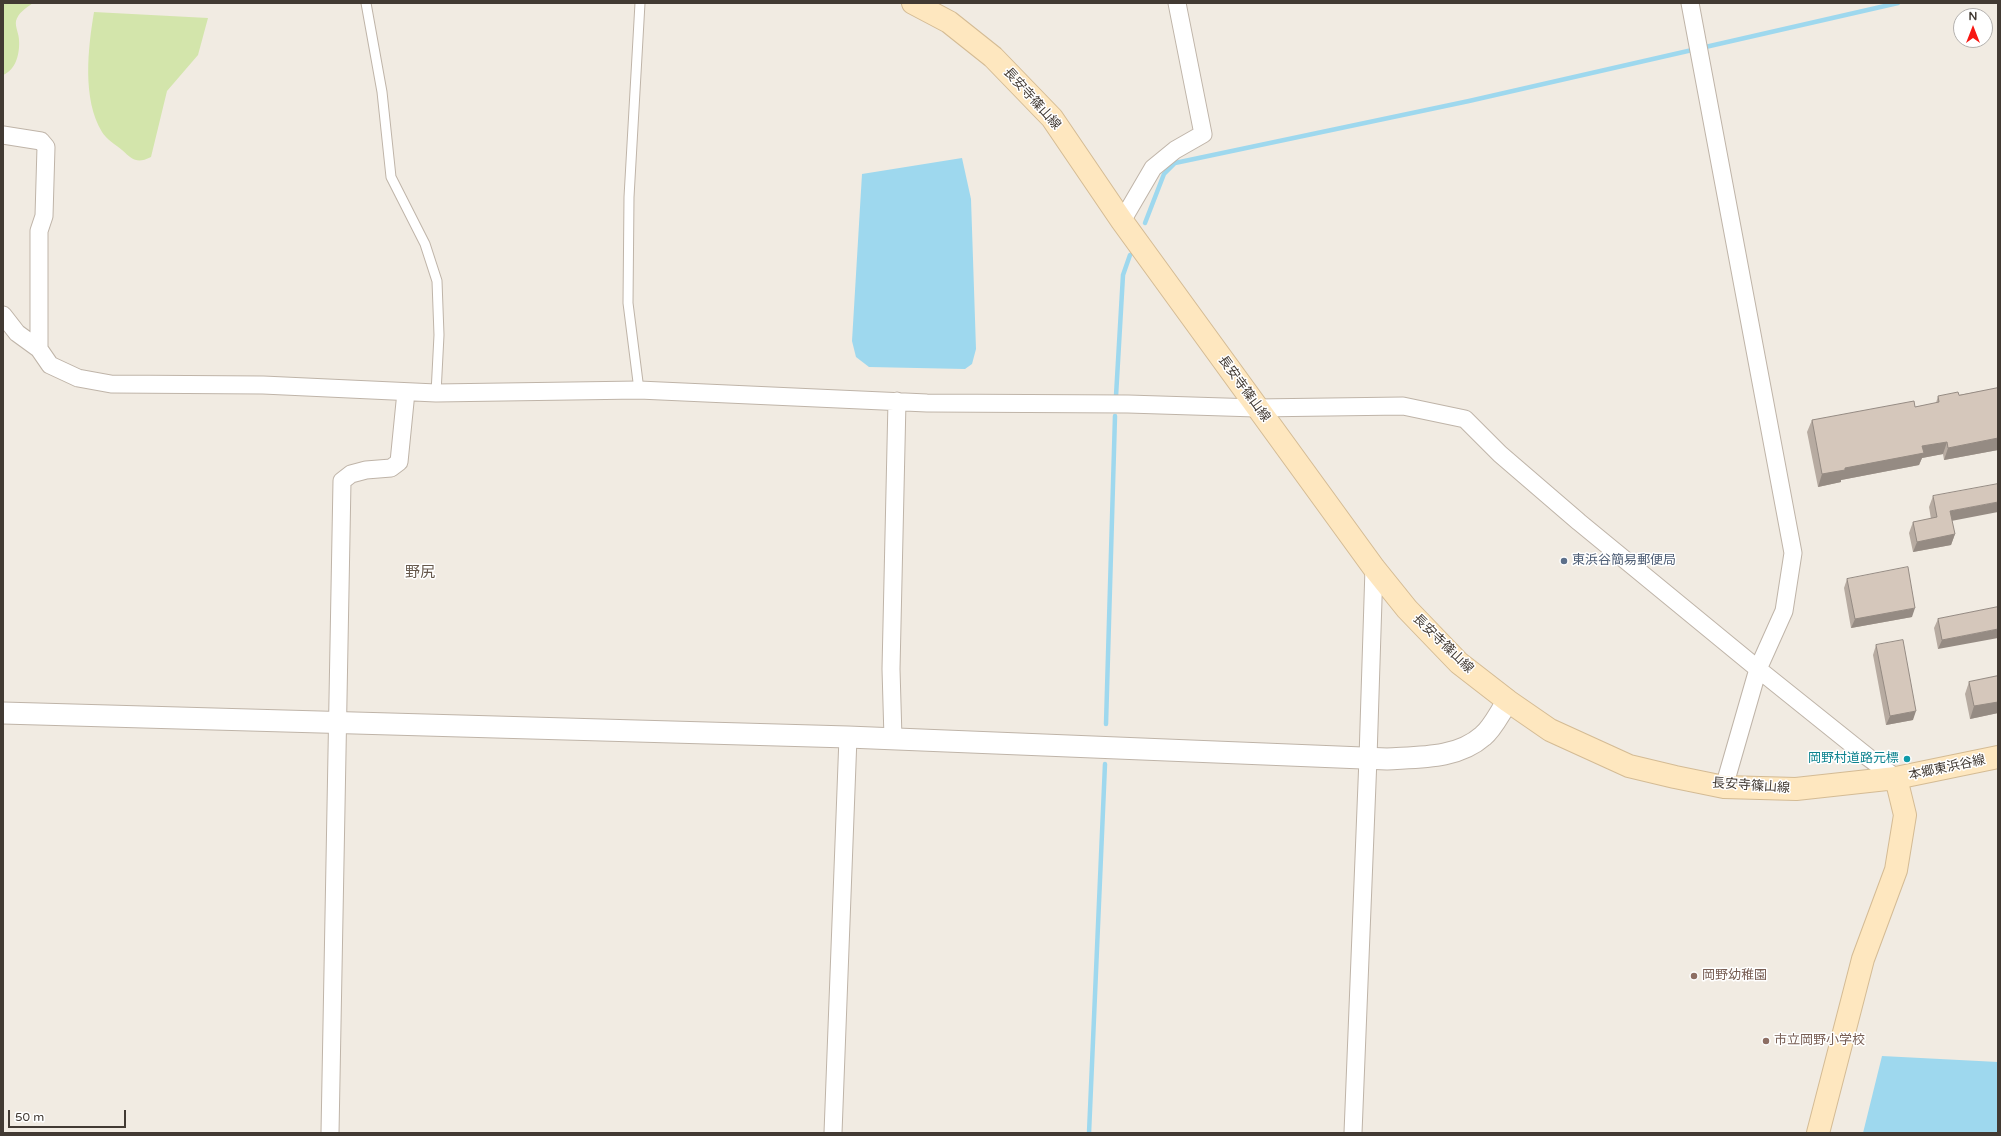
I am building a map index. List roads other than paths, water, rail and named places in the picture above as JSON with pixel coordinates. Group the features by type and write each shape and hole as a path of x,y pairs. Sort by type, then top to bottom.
{"main road":[{"name":"長安寺篠山線","path":"913,3 950,22 993,57 1052,118 1122,221 1256,408 1374,568 1407,609 1459,663 1508,701 1550,730 1629,766 1675,777 1724,786 1796,789 1896,778"},
{"name":"本郷東浜谷線","path":"1896,778 1998,757"},
{"path":"1818,1133 1863,959 1896,870 1905,815 1896,778"}],"street":[{"path":"1122,221 1153,168 1176,150 1203,134 1177,3"},
{"path":"1690,3 1793,553 1784,611 1758,669 1724,786"},
{"path":"3,134 41,141 46,147 44,216 39,231 38,349"},
{"path":"3,315 17,332 38,349 50,365 78,378 111,384 263,385 436,393 639,390 897,401 1256,408 1403,406 1465,419 1505,458 1758,669 1896,778"},
{"path":"330,1133 342,481 351,474 366,470 391,468 399,462 406,392"},
{"path":"893,738 891,669 897,401"},
{"path":"1353,1133 1374,568"},
{"path":"3,713 893,738 1368,758 1431,756 1466,748 1484,735 1508,701"},
{"path":"832,1133 848,737"}],"lane":[{"path":"366,3 382,92 391,177 425,244 437,281 439,335 436,393"},
{"path":"639,390 628,296 629,197 640,3"}],"water":[{"path":"962,158 971,199 976,349 972,364 965,369 869,367 856,357 852,341 862,174"},
{"path":"1882,1056 1998,1062 1998,1133 1863,1133"}],"waterway":[{"path":"1145,223 1164,174 1175,163 1469,101 1898,3"},
{"path":"1116,396 1123,275 1130,255"},
{"path":"1106,724 1115,416"},
{"path":"1089,1133 1105,764"}],"place":[{"name":"東浜谷簡易郵便局","path":"1564,561"},
{"name":"岡野村道路元標","path":"1907,759"},
{"name":"岡野幼稚園","path":"1694,976"},
{"name":"市立岡野小学校","path":"1766,1041"}],"district":[{"name":"野尻","path":"420,573"}]}
